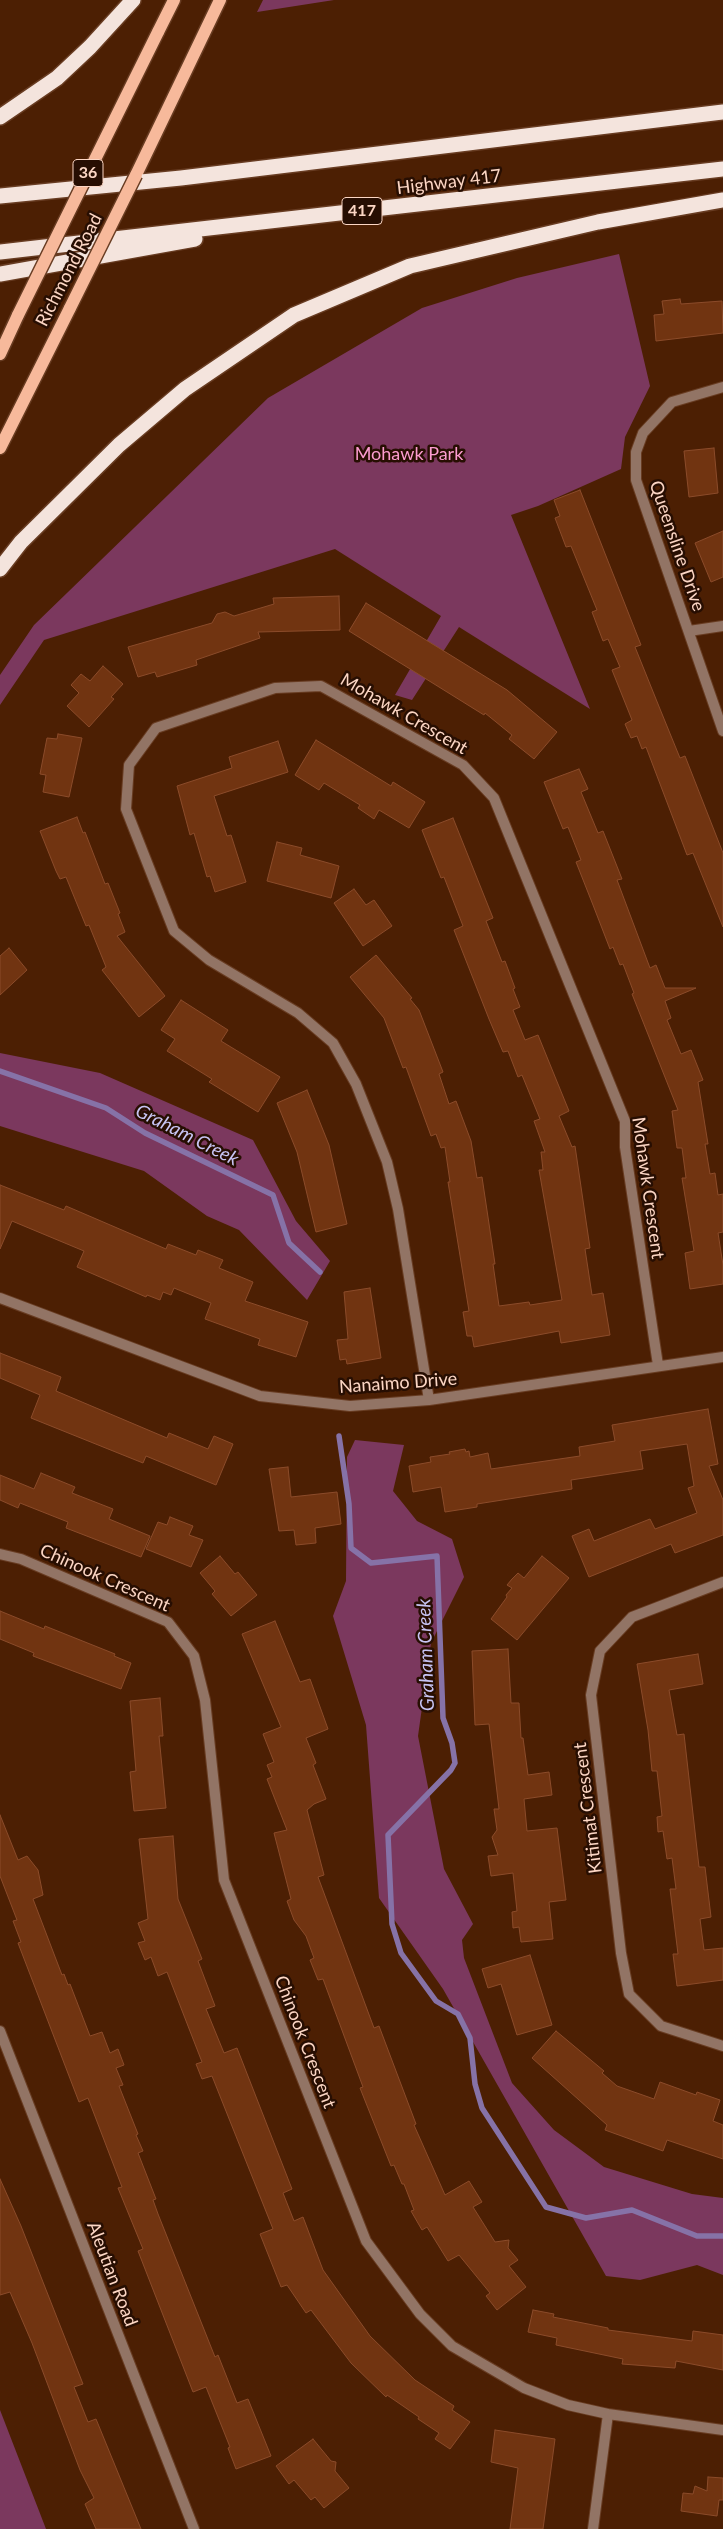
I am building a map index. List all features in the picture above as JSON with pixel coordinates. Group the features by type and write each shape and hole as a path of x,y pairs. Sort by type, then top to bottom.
{"highway":[{"path":"0,117 57,78 90,47 133,0"},
{"path":"0,196 181,178 723,112"},
{"name":"Highway 417","path":"0,252 723,169"},
{"path":"0,569 21,542 119,445 185,389 294,315 410,266 598,222 723,200"},
{"path":"0,274 340,214"}],"main road":[{"name":"Richmond Road","path":"0,354 174,0"},
{"name":"Richmond Road","path":"0,448 220,0"}],"street":[{"name":"Queensline Drive","path":"723,387 672,402 643,433 636,452 636,480 723,731"},
{"path":"689,631 723,626"},
{"name":"Mohawk Crescent","path":"429,1400 398,1209 387,1162 356,1084 333,1043 298,1013 209,960 174,931 126,809 129,765 156,728 275,688 322,686 463,765 494,798 625,1121 625,1147 658,1365"},
{"name":"Nanaimo Drive","path":"0,1298 260,1396 350,1406 429,1400 723,1357"},
{"name":"Chinook Crescent","path":"0,1554 21,1559 168,1622 194,1656 205,1700 224,1880 366,2241 420,2314 452,2346 524,2388 568,2405 608,2414 723,2430"},
{"name":"Kitimat Crescent","path":"723,1582 632,1617 600,1651 591,1695 621,1953 629,1994 661,2026 723,2046"},
{"name":"Aleutian Road","path":"0,2031 194,2529"},
{"path":"593,2529 608,2414"}],"green space":[{"path":"263,0 334,0 257,12"},
{"name":"Mohawk Park","path":"619,254 650,386 625,437 621,469 538,506 511,515 590,709 459,627 412,700 395,695 441,616 335,549 44,640 0,705 0,675 34,625 268,398 422,308 517,278"},
{"path":"0,1053 100,1073 253,1140 296,1221 330,1261 307,1300 239,1230 207,1216 144,1171 0,1126"},
{"path":"355,1440 404,1445 393,1491 417,1521 452,1539 464,1577 431,1643 418,1736 444,1869 473,1924 462,1940 464,1958 512,2083 554,2130 604,2167 692,2194 723,2198 723,2275 697,2265 640,2280 606,2276 443,1989 379,1898 366,1725 333,1616 346,1581 347,1457"},
{"path":"0,2410 46,2529 0,2529"}],"building":[{"path":"680,299 681,304 722,301 723,333 656,341 654,315 664,314 662,301"},
{"path":"714,448 718,493 689,497 684,451"},
{"path":"580,490 641,645 635,647 680,758 685,756 723,853 723,927 693,853 687,855 646,747 642,749 637,736 631,738 625,724 632,720 612,670 620,667 608,639 603,641 592,612 597,610 571,546 566,547 555,518 560,516 554,500"},
{"path":"723,531 723,577 711,582 695,543"},
{"path":"339,596 340,630 258,632 260,638 196,660 197,665 157,677 155,672 138,677 128,647 212,623 217,614 225,612 234,616 274,604 273,598"},
{"path":"366,603 507,690 557,732 534,759 509,739 512,735 485,713 484,715 349,631"},
{"path":"103,666 123,684 111,697 114,699 89,727 67,706 79,693 71,685 81,674 90,681"},
{"path":"58,734 82,738 69,797 43,792 46,775 40,774 47,738 57,739"},
{"path":"316,740 391,786 393,782 425,802 409,828 379,810 374,819 358,808 360,805 324,783 319,790 295,775"},
{"path":"278,741 288,772 214,796 227,836 231,835 246,882 215,892 210,876 207,877 194,833 190,835 177,786 232,768 229,757"},
{"path":"579,769 588,789 581,792 598,833 603,831 622,879 617,880 650,968 656,965 665,988 696,988 665,1001 671,1018 667,1020 681,1054 691,1050 703,1080 698,1082 708,1144 705,1144 710,1174 715,1173 718,1195 723,1194 723,1232 718,1233 723,1265 723,1284 690,1289 685,1253 694,1251 682,1178 686,1178 682,1148 677,1148 672,1111 678,1110 632,994 634,993 623,964 620,965 613,947 610,949 576,862 581,860 568,827 563,829 544,782"},
{"path":"77,817 83,833 85,832 105,884 108,883 120,913 118,914 125,932 117,936 165,996 139,1017 102,970 106,967 89,925 86,926 66,877 60,879 40,831"},
{"path":"453,818 493,918 486,921 502,962 505,961 515,988 513,989 520,1007 513,1010 525,1040 538,1035 569,1111 559,1116 572,1147 575,1146 590,1248 585,1249 592,1295 603,1293 610,1335 561,1343 559,1331 474,1347 472,1336 467,1336 463,1312 469,1311 448,1182 450,1182 445,1147 441,1148 436,1134 431,1136 406,1067 403,1068 384,1018 350,977 376,955 412,998 410,999 419,1010 443,1072 439,1074 449,1104 456,1101 471,1141 477,1178 482,1177 495,1264 493,1264 499,1306 529,1302 530,1305 562,1300 539,1170 543,1170 541,1152 545,1152 534,1121 540,1119 522,1075 518,1077 508,1051 503,1052 489,1019 454,930 463,926 444,877 441,878 422,830"},
{"path":"277,842 302,848 300,855 339,866 331,898 267,881"},
{"path":"354,889 366,905 374,900 392,926 363,946 334,903"},
{"path":"9,948 27,970 0,995 0,956"},
{"path":"181,1000 228,1030 221,1041 280,1077 258,1112 209,1082 212,1079 167,1051 175,1039 161,1030"},
{"path":"307,1090 329,1145 347,1224 316,1232 297,1152 277,1103"},
{"path":"0,1185 64,1210 66,1206 166,1249 168,1244 196,1255 198,1250 223,1260 219,1268 253,1282 245,1301 308,1322 296,1357 258,1345 260,1339 205,1319 211,1303 174,1288 171,1295 163,1292 160,1300 147,1295 146,1297 77,1267 84,1251 12,1221 0,1249"},
{"path":"370,1288 381,1358 347,1364 346,1359 340,1360 337,1340 348,1339 344,1292"},
{"path":"0,1353 61,1377 56,1391 167,1438 169,1433 208,1449 214,1436 233,1444 216,1485 146,1456 143,1463 31,1418 40,1395 0,1378"},
{"path":"708,1409 718,1464 709,1466 723,1500 723,1535 675,1553 671,1544 589,1577 572,1536 589,1529 594,1541 650,1519 655,1529 697,1513 688,1488 694,1486 687,1444 640,1451 643,1469 571,1480 572,1489 477,1504 477,1507 445,1512 441,1487 413,1492 409,1466 431,1462 430,1457 450,1454 449,1452 465,1449 466,1452 469,1451 470,1457 488,1453 491,1469 580,1456 579,1447 615,1441 612,1425"},
{"path":"288,1467 291,1497 337,1492 341,1524 315,1528 316,1543 296,1545 294,1530 279,1531 269,1469"},
{"path":"41,1473 75,1487 72,1493 113,1509 109,1519 150,1536 141,1557 66,1528 68,1522 20,1503 18,1508 0,1500 0,1475 34,1489"},
{"path":"170,1517 193,1526 189,1535 203,1540 191,1567 146,1549 158,1522 167,1525"},
{"path":"220,1556 235,1574 238,1572 257,1595 231,1616 212,1594 215,1591 200,1573"},
{"path":"542,1556 569,1578 517,1640 491,1619 512,1588 507,1585 518,1573 524,1578"},
{"path":"0,1611 44,1629 45,1626 115,1654 114,1656 131,1663 121,1689 33,1656 34,1653 0,1639"},
{"path":"275,1621 300,1682 310,1679 328,1729 306,1738 316,1763 313,1765 326,1799 314,1804 307,1810 324,1875 318,1877 374,2028 379,2026 416,2124 414,2125 445,2195 469,2181 482,2202 473,2207 495,2242 509,2240 508,2248 518,2260 509,2266 526,2287 497,2310 486,2296 490,2293 459,2255 448,2261 427,2227 422,2230 411,2211 414,2210 404,2184 402,2184 394,2165 391,2166 360,2088 363,2087 323,1979 318,1980 310,1960 314,1958 306,1936 294,1920 287,1901 291,1899 274,1833 287,1830 267,1779 272,1777 267,1765 274,1762 263,1734 281,1727 242,1634"},
{"path":"508,1649 511,1703 519,1703 521,1738 523,1738 528,1775 549,1772 552,1795 524,1799 527,1831 557,1828 566,1900 549,1902 553,1939 521,1942 519,1927 513,1928 512,1912 517,1911 513,1873 491,1876 488,1856 498,1855 492,1837 497,1830 494,1809 499,1809 489,1724 475,1725 472,1651"},
{"path":"698,1654 703,1684 669,1690 677,1735 684,1734 699,1867 705,1867 711,1917 700,1919 704,1950 723,1948 723,1980 677,1986 673,1954 678,1954 670,1889 676,1889 672,1858 667,1859 663,1831 658,1832 657,1817 662,1816 657,1771 652,1771 648,1730 637,1664"},
{"path":"160,1698 163,1736 159,1736 166,1808 134,1811 130,1772 136,1771 130,1701"},
{"path":"0,1815 18,1860 27,1856 38,1870 43,1895 33,1899 62,1975 64,1974 68,1985 70,1984 90,2036 102,2032 110,2053 118,2049 124,2065 116,2068 123,2085 119,2086 138,2134 136,2135 143,2151 138,2153 156,2199 153,2200 158,2214 215,2357 218,2355 237,2403 248,2399 271,2456 236,2469 228,2448 230,2447 206,2387 193,2392 138,2251 143,2249 118,2188 122,2187 88,2098 79,2102 18,1943 21,1942 13,1921 17,1920 0,1876"},
{"path":"173,1836 178,1899 202,1959 198,1961 215,2006 206,2009 224,2053 237,2048 292,2189 283,2193 294,2221 303,2217 323,2270 370,2336 415,2380 454,2406 452,2410 470,2422 450,2449 435,2439 439,2433 387,2395 386,2397 351,2363 311,2310 306,2313 287,2285 281,2287 260,2234 273,2229 212,2076 202,2079 196,2064 202,2062 167,1972 158,1976 151,1957 145,1960 138,1943 145,1941 138,1923 148,1919 139,1839"},
{"path":"530,1955 552,2025 517,2035 501,1984 488,1988 482,1969"},
{"path":"556,2031 604,2071 602,2073 617,2086 654,2099 660,2082 696,2095 697,2092 720,2100 713,2121 723,2125 723,2159 667,2140 663,2151 605,2130 607,2125 532,2058"},
{"path":"0,2179 21,2226 83,2384 74,2387 88,2422 96,2419 141,2529 96,2529 85,2504 94,2498 80,2470 32,2343 10,2292 0,2295"},
{"path":"533,2310 554,2314 553,2317 608,2328 608,2330 692,2341 693,2331 723,2335 723,2370 676,2361 675,2368 622,2364 623,2359 556,2345 557,2338 528,2332"},
{"path":"495,2430 555,2439 543,2529 510,2529 518,2468 491,2462"},
{"path":"313,2439 331,2461 336,2462 335,2471 349,2488 324,2508 315,2497 311,2500 294,2480 289,2484 276,2466"},
{"path":"708,2477 723,2478 723,2500 719,2500 717,2516 681,2511 683,2493 693,2494 695,2486 707,2491"}],"waterway":[{"name":"Graham Creek","path":"0,1071 106,1108 145,1133 273,1195 289,1243 320,1272"},
{"name":"Graham Creek","path":"339,1436 349,1504 351,1548 371,1563 437,1556 443,1718 452,1743 455,1763 451,1770 388,1835 392,1924 401,1953 436,2001 458,2014 470,2038 475,2084 482,2108 546,2207 586,2218 632,2210 697,2236 723,2236"}]}
